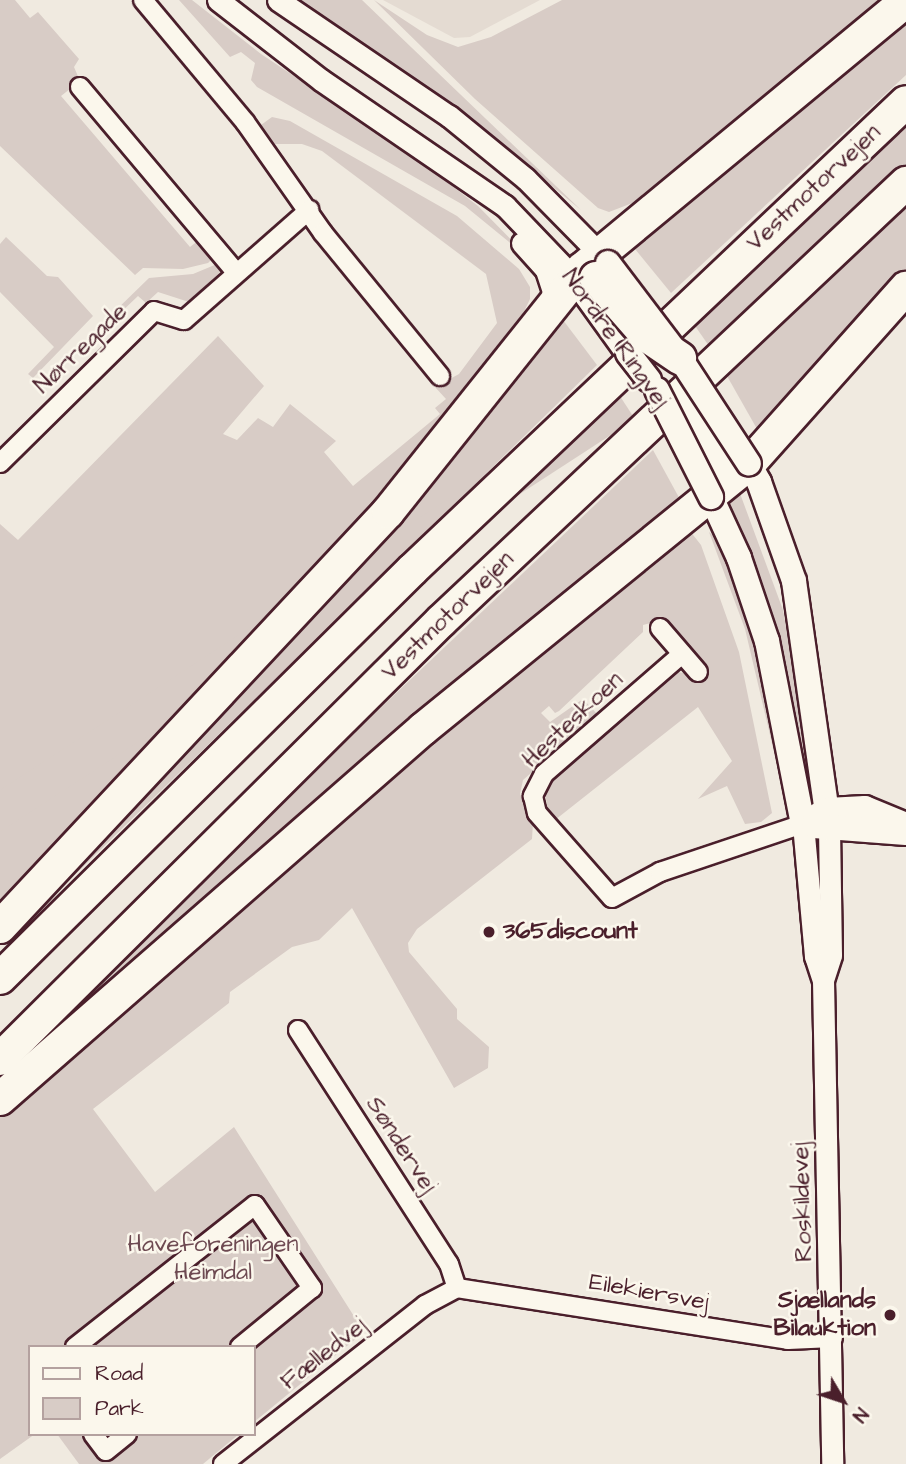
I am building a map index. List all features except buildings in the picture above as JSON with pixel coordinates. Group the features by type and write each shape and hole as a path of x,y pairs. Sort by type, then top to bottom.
{"highway":[{"path":"0,927 388,512 549,307 906,1"},
{"name":"Vestmotorvejen","path":"0,978 471,513 906,102"},
{"name":"Vestmotorvejen","path":"0,1059 441,621 906,183"},
{"path":"591,272 646,335 680,358"},
{"path":"0,1099 423,729 711,497 744,467 906,288"}],"main road":[{"name":"Nordre Ringvej","path":"591,272 657,390 739,558 766,641 803,824"},
{"name":"Nordre Ringvej","path":"680,358 744,467 760,482 794,581 828,819"},
{"path":"657,390 688,415 719,464 727,471 744,467"},
{"path":"803,824 865,808 906,825"},
{"path":"828,819 906,833"}],"street":[{"path":"144,0 245,122 309,210 440,376"},
{"name":"Nordre Ringvej","path":"218,0 321,80 442,161 591,272"},
{"name":"Nordre Ringvej","path":"278,0 449,116 526,178 591,272"},
{"path":"80,87 236,272"},
{"path":"442,161 546,270 553,292 549,307"},
{"name":"Nørregade","path":"0,463 154,311 184,320 309,210"},
{"path":"660,628 698,672"},
{"name":"Hesteskoen","path":"682,654 544,774 533,796 537,813 612,898 660,872 803,824"},
{"name":"Roskildevej","path":"823,980 831,955 828,819"},
{"name":"Roskildevej","path":"803,824 815,956 823,980 832,1338 832,1464"},
{"name":"Søndervej","path":"298,1030 449,1264 457,1288"},
{"path":"78,1345 255,1205 312,1288 242,1345"},
{"name":"Eilekiersvej","path":"457,1288 788,1340 832,1338"},
{"name":"Fælledvej","path":"257,1432 425,1306 457,1288"},
{"path":"95,1436 106,1451 125,1436"},
{"name":"Fælledvej","path":"223,1464 253,1436"}],"shaded area":[{"path":"383,0 540,0 470,37 454,38"}],"green space":[{"path":"0,0 15,0 30,18 38,12 79,59 74,67 80,81 61,96 190,247 204,236 214,257 208,263 183,269 143,268 135,275 0,146"},
{"path":"179,0 192,0 261,54 408,152 478,206 531,260 465,206 257,87 251,80 255,63 241,52 230,57"},
{"path":"299,0 362,0 581,210 464,114"},
{"path":"374,0 427,35 458,47 491,37 562,0 885,0 635,202 609,212 598,208 475,99"},
{"path":"906,12 906,75 671,293 626,238"},
{"path":"272,117 290,121 457,216 519,269 530,287 530,299 517,326 333,552 0,916 0,524 18,540 218,336 264,386 223,434 237,440 258,418 273,427 290,404 336,441 324,452 353,486 440,414 435,408 446,399 435,387 459,374 497,323 486,274 322,151 302,144 275,144 261,125"},
{"path":"906,118 906,165 711,349 691,320"},
{"path":"906,208 906,275 761,436 727,376"},
{"path":"6,237 47,276 58,277 93,316 33,378 28,374 54,347 0,292 0,244"},
{"path":"217,264 221,271 189,302 158,292 146,303 138,296 116,317 112,314 149,278 193,274"},
{"path":"560,316 597,365 5,943 1,941"},
{"path":"616,390 635,419 0,832 0,790"},
{"path":"653,450 682,503 77,1015 72,1012 374,714"},
{"path":"738,488 783,610 811,766 805,764 768,607 725,497"},
{"name":"Haveforeningen Heimdal","path":"690,531 701,545 739,652 772,813 761,822 745,824 727,786 698,799 732,761 698,707 555,820 548,811 545,792 552,778 678,672 695,675 662,620 643,625 643,632 559,711 555,713 549,706 541,713 550,722 583,699 598,715 523,780 520,794 533,822 532,839 417,929 408,943 409,952 457,1009 457,1019 489,1047 488,1068 454,1088 352,908 319,940 292,947 230,992 229,1003 93,1109 155,1192 234,1127 364,1332 256,1420 256,1345 28,1345 28,1436 32,1436 0,1459 0,1110 213,919"},
{"path":"709,532 720,542 750,628 782,769 778,769 745,629"},
{"path":"58,1436 237,1436 203,1464 79,1464"}],"place":[{"name":"365discount","path":"489,932"},
{"name":"Sjællands Bilauktion","path":"890,1315"}]}
